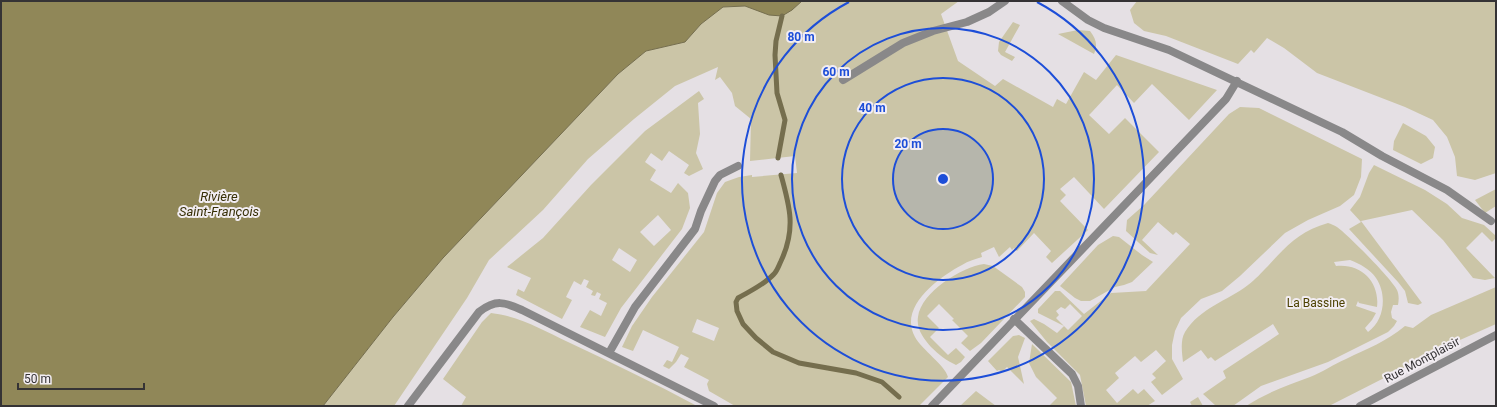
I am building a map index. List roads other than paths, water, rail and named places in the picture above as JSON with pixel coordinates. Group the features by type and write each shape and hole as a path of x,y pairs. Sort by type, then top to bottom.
{"street":[{"path":"843,80 903,43 933,31 967,22 989,12 1004,1"},
{"path":"1062,1 1088,20 1104,28 1169,50 1342,132 1382,156 1446,190 1491,221"},
{"path":"932,406 1226,99 1237,81"},
{"path":"609,353 635,307 694,229 715,181 720,175 738,166"},
{"path":"408,406 479,312 488,305 494,303 504,303 514,306 714,406"},
{"path":"1014,319 1072,374 1078,386 1081,406"},
{"name":"Rue Montplaisir","path":"1360,406 1496,335"}],"water":[{"name":"Rivière Saint-François","path":"1,1 802,1 782,16 769,15 745,6 723,7 701,24 685,42 646,51 618,74 443,258 393,317 323,406 1,406"}],"waterway":[{"path":"778,158 785,120 777,93 775,55 776,41 782,16"},
{"path":"781,175 789,208 789,239 775,273 761,285 738,298 736,302 737,311 743,324 756,338 773,352 799,363 856,373 882,382 899,397"}],"park label":[{"name":"La Bassine","path":"1316,303"}]}
